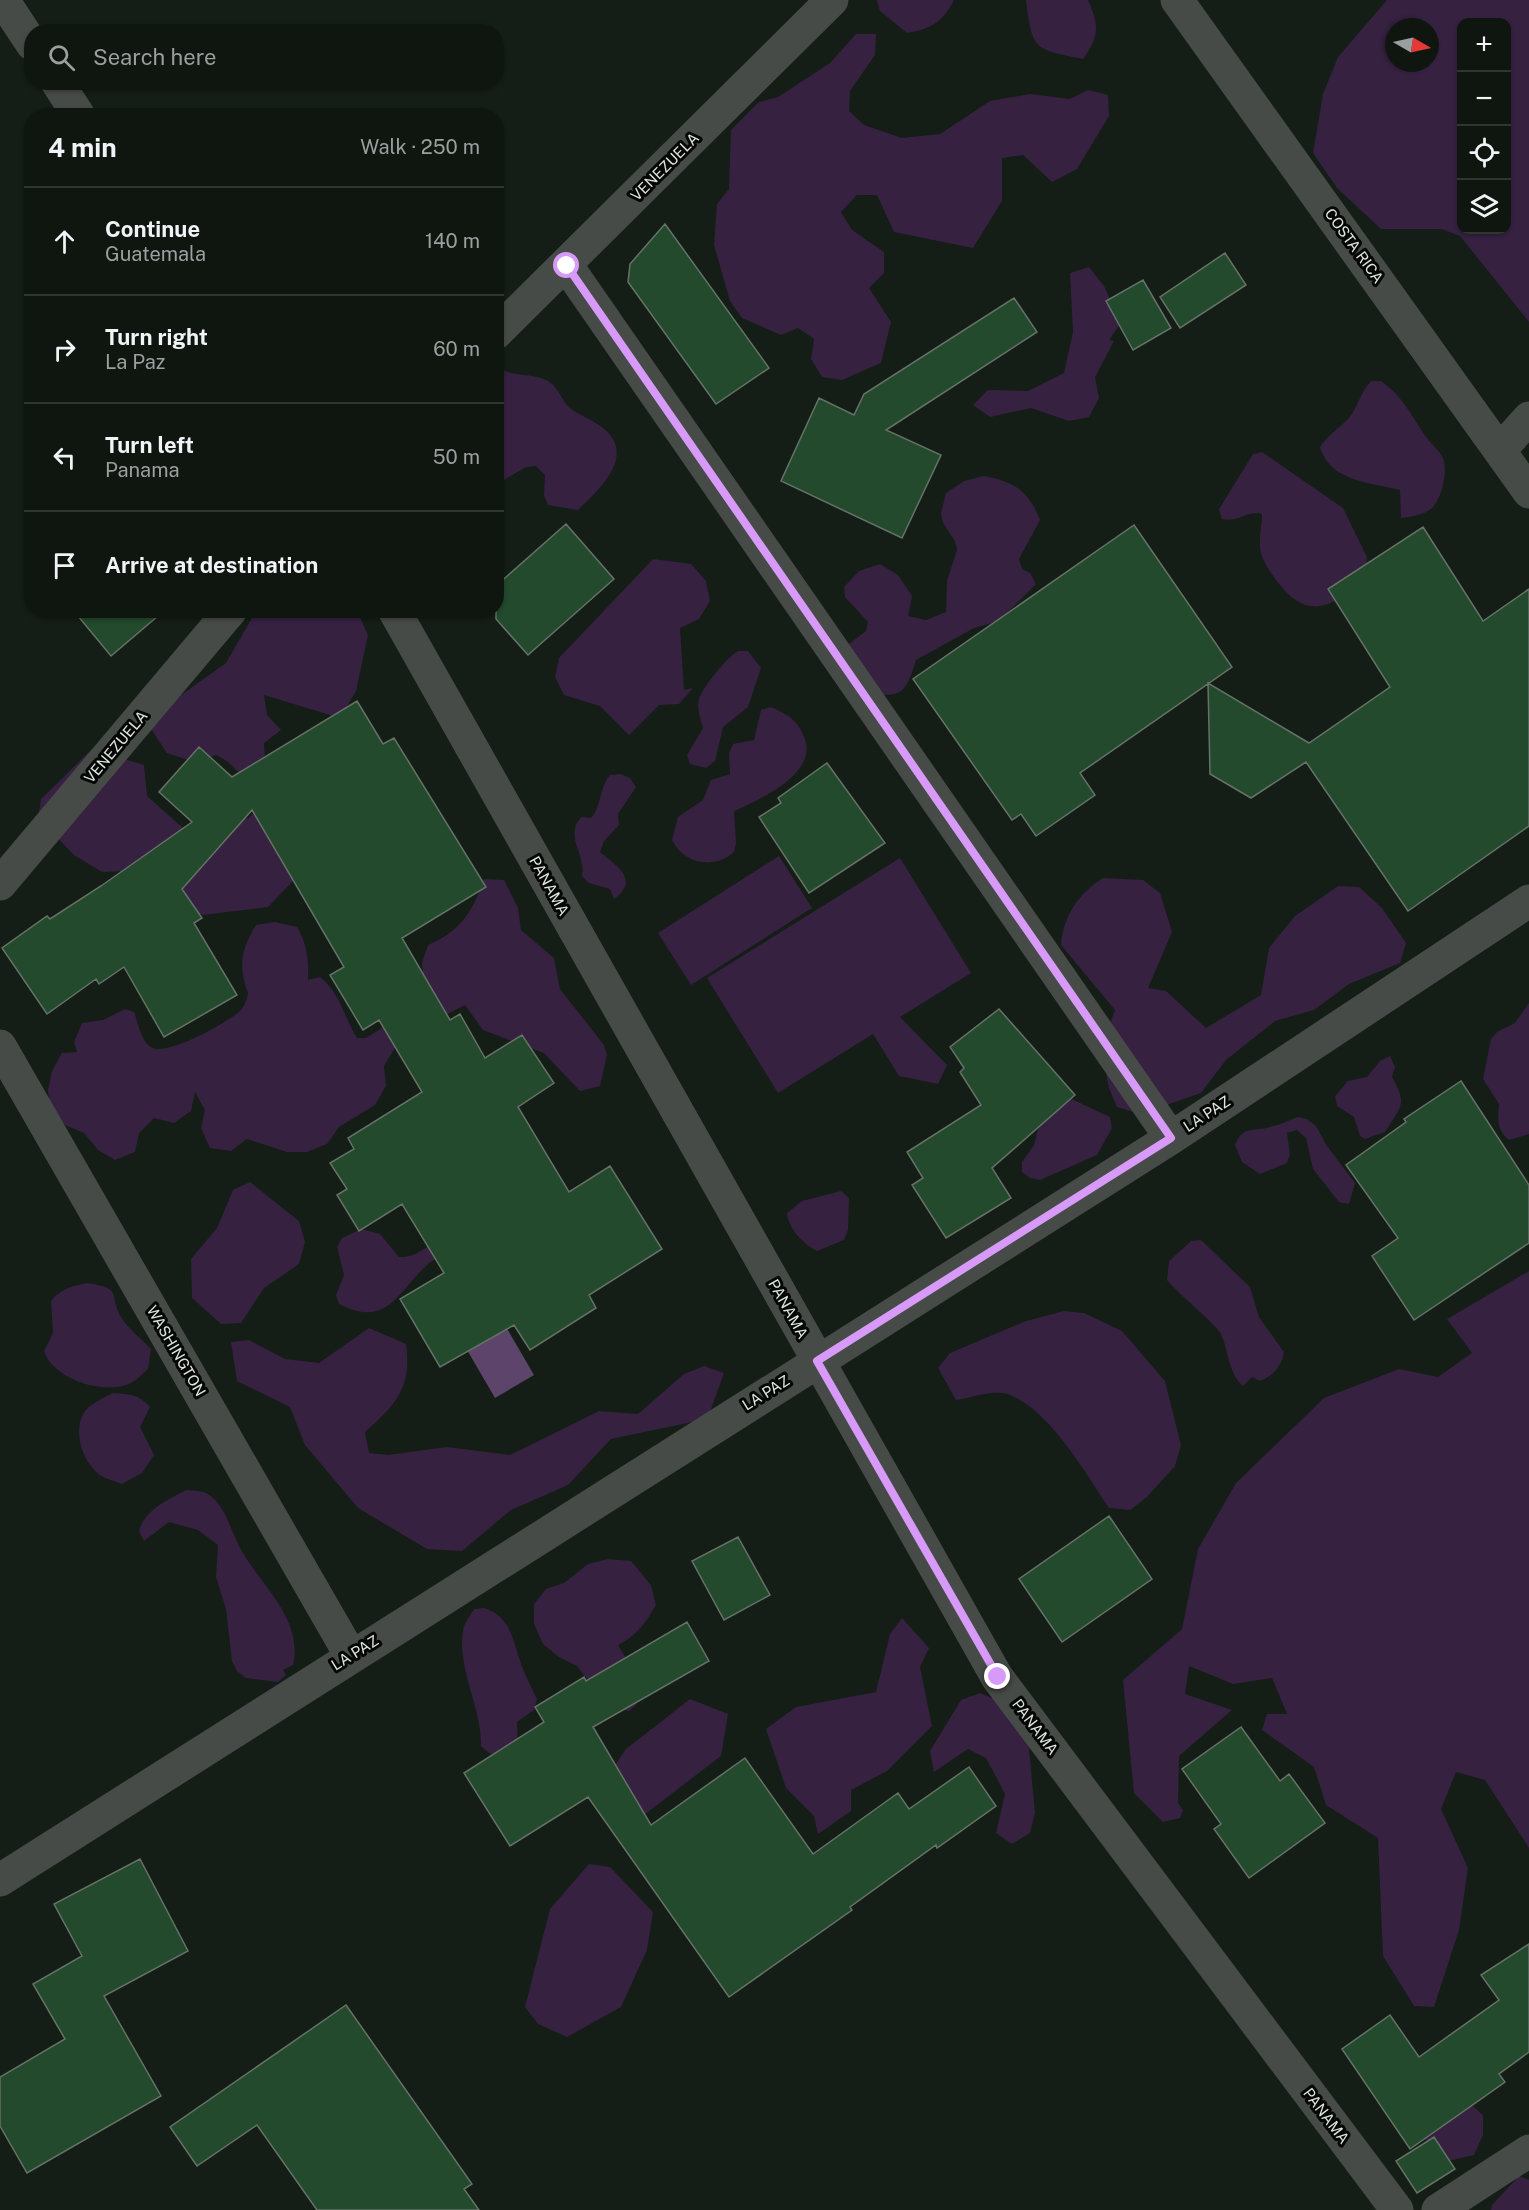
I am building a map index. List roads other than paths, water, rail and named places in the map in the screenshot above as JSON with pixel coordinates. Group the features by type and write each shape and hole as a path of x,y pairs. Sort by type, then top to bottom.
{"street":[{"path":"3,0 24,32"},
{"name":"VENEZUELA","path":"504,325 567,266 832,0"},
{"name":"COSTA RICA","path":"1178,0 1529,492"},
{"path":"62,90 74,108"},
{"path":"567,266 1171,1138"},
{"path":"1500,450 1529,418"},
{"name":"VENEZUELA","path":"0,884 224,618"},
{"name":"PANAMA","path":"399,618 817,1361 998,1677 1397,2210"},
{"name":"LA PAZ","path":"0,1880 1171,1138 1529,901"},
{"name":"WASHINGTON","path":"0,1046 351,1656"},
{"path":"1438,2210 1529,2151"}]}
